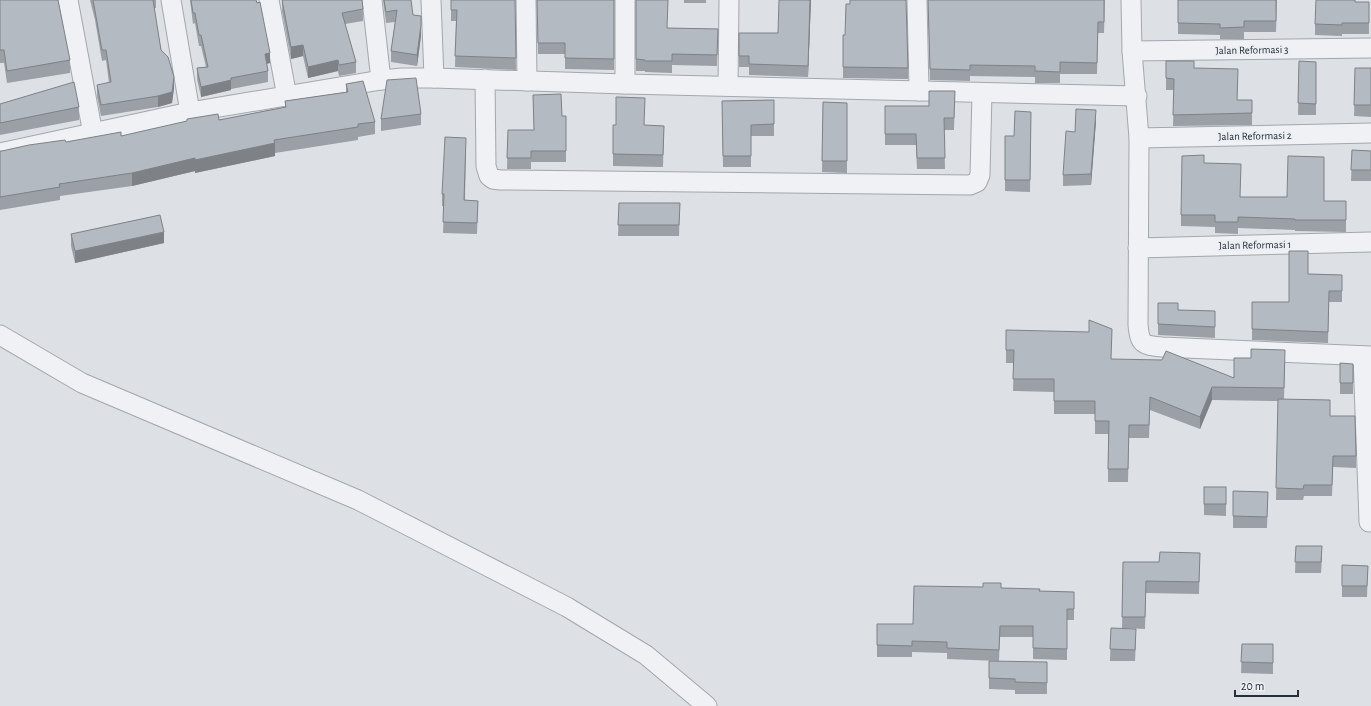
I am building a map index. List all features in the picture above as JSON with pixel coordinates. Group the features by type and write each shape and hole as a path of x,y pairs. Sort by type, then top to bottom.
{"street":[{"path":"68,0 93,134"},
{"path":"171,0 190,112"},
{"path":"269,0 287,97"},
{"path":"372,0 381,80"},
{"path":"431,0 434,78"},
{"path":"526,0 527,81"},
{"path":"625,0 625,84"},
{"path":"728,86 729,0"},
{"path":"917,0 919,92"},
{"path":"1131,0 1132,51 1137,96 1139,138 1139,337 1142,342 1150,346 1367,356 1369,522"},
{"name":"Jalan Reformasi 3","path":"1132,51 1371,48"},
{"path":"0,153 190,112 287,97 381,80 434,78 485,79 919,92 1137,96"},
{"path":"485,79 486,166 489,176 493,179 500,180 970,185 977,182 980,175 982,93"},
{"name":"Jalan Reformasi 2","path":"1139,138 1371,133"},
{"name":"Jalan Reformasi 1","path":"1138,248 1371,242"},
{"path":"0,334 82,383 358,500 567,607 646,655 707,706"}],"building":[{"path":"0,0 58,0 70,60 7,71 4,50 0,50"},
{"path":"93,0 153,0 161,50 168,57 174,77 172,92 158,96 101,105 97,85 111,82 106,50 102,50"},
{"path":"191,0 256,0 257,3 260,2 270,53 265,54 268,71 231,78 231,80 201,87 197,68 208,67 201,35 199,35 195,13 193,13"},
{"path":"282,0 362,0 363,9 342,13 356,62 339,65 338,60 308,67 303,45 291,47"},
{"path":"384,0 411,0 413,15 421,16 417,55 391,51 397,10 386,12"},
{"path":"451,0 515,0 516,58 455,56 457,10 451,10"},
{"path":"537,0 614,0 614,59 565,58 565,43 538,43"},
{"path":"636,0 668,0 667,28 718,29 717,55 672,54 672,61 645,61 636,59"},
{"path":"779,0 810,0 808,66 749,64 749,56 739,56 739,33 778,33"},
{"path":"850,0 906,0 908,68 843,67 843,35 845,35 846,4 850,4"},
{"path":"928,0 1104,0 1104,22 1098,22 1097,63 1060,62 1060,72 1035,71 1035,66 970,65 970,70 930,69"},
{"path":"1178,0 1276,0 1276,21 1244,21 1244,27 1220,28 1220,24 1178,23"},
{"path":"1316,0 1355,0 1355,2 1369,2 1369,23 1342,23 1342,25 1315,24"},
{"path":"1166,61 1194,61 1194,68 1238,69 1237,100 1252,100 1252,113 1173,115 1174,79 1166,78"},
{"path":"1299,61 1316,62 1316,104 1298,103"},
{"path":"1355,68 1371,68 1371,105 1354,105"},
{"path":"416,78 421,114 381,119 387,80"},
{"path":"363,81 375,122 358,124 358,127 274,140 275,143 195,160 195,158 132,173 59,184 60,187 0,197 0,151 29,145 65,140 66,142 121,132 121,136 187,121 187,119 218,114 219,120 286,107 285,101 348,92 346,84"},
{"path":"74,82 79,107 0,123 0,104"},
{"path":"929,91 955,91 954,118 944,118 945,158 917,158 916,134 885,134 885,106 929,106"},
{"path":"561,94 562,116 566,116 566,151 531,151 531,158 507,158 508,130 534,130 533,95"},
{"path":"616,97 645,98 644,125 664,126 663,155 613,154 613,125 616,125"},
{"path":"774,100 774,124 751,125 751,156 723,156 722,101"},
{"path":"823,102 847,103 847,161 822,161"},
{"path":"1076,109 1096,110 1091,174 1063,175 1066,131 1075,132"},
{"path":"1015,111 1031,112 1030,180 1005,180 1005,136 1014,136"},
{"path":"445,137 466,138 464,200 478,201 477,223 443,222 444,194 442,194"},
{"path":"1352,150 1371,151 1371,170 1351,170"},
{"path":"1204,155 1204,163 1241,164 1240,197 1287,197 1288,156 1324,157 1324,201 1346,201 1346,220 1295,220 1238,217 1238,222 1215,222 1215,215 1181,215 1182,156"},
{"path":"619,203 680,203 679,225 618,225"},
{"path":"160,215 164,232 75,251 71,234"},
{"path":"1289,251 1308,251 1308,274 1342,275 1342,291 1329,291 1328,332 1252,329 1252,302 1289,302"},
{"path":"1158,303 1178,303 1178,310 1215,311 1215,327 1158,324"},
{"path":"1089,320 1112,329 1111,359 1162,360 1166,351 1234,378 1234,358 1251,358 1251,349 1285,350 1284,388 1212,387 1200,417 1150,397 1149,425 1129,425 1128,469 1108,469 1109,421 1095,421 1095,401 1054,401 1054,379 1013,379 1014,350 1006,350 1006,330 1089,332"},
{"path":"1340,363 1353,364 1353,383 1340,383"},
{"path":"1278,399 1330,400 1330,416 1355,416 1356,456 1333,456 1332,485 1304,485 1303,489 1276,488"},
{"path":"1204,487 1226,487 1226,504 1204,504"},
{"path":"1233,491 1268,492 1267,517 1233,516"},
{"path":"1296,546 1322,546 1321,562 1295,562"},
{"path":"1160,552 1200,553 1199,582 1146,581 1145,617 1122,617 1123,562 1159,562"},
{"path":"1342,565 1368,566 1367,586 1342,586"},
{"path":"983,583 1001,583 1001,588 1074,592 1074,609 1067,609 1067,649 1033,648 1033,626 1000,626 999,650 947,648 947,642 912,641 912,646 877,645 877,624 913,624 914,586 983,587"},
{"path":"1111,628 1136,629 1135,650 1110,649"},
{"path":"1242,644 1273,644 1273,663 1241,662"},
{"path":"989,661 1047,662 1047,683 1015,682 1015,679 989,678"}]}
